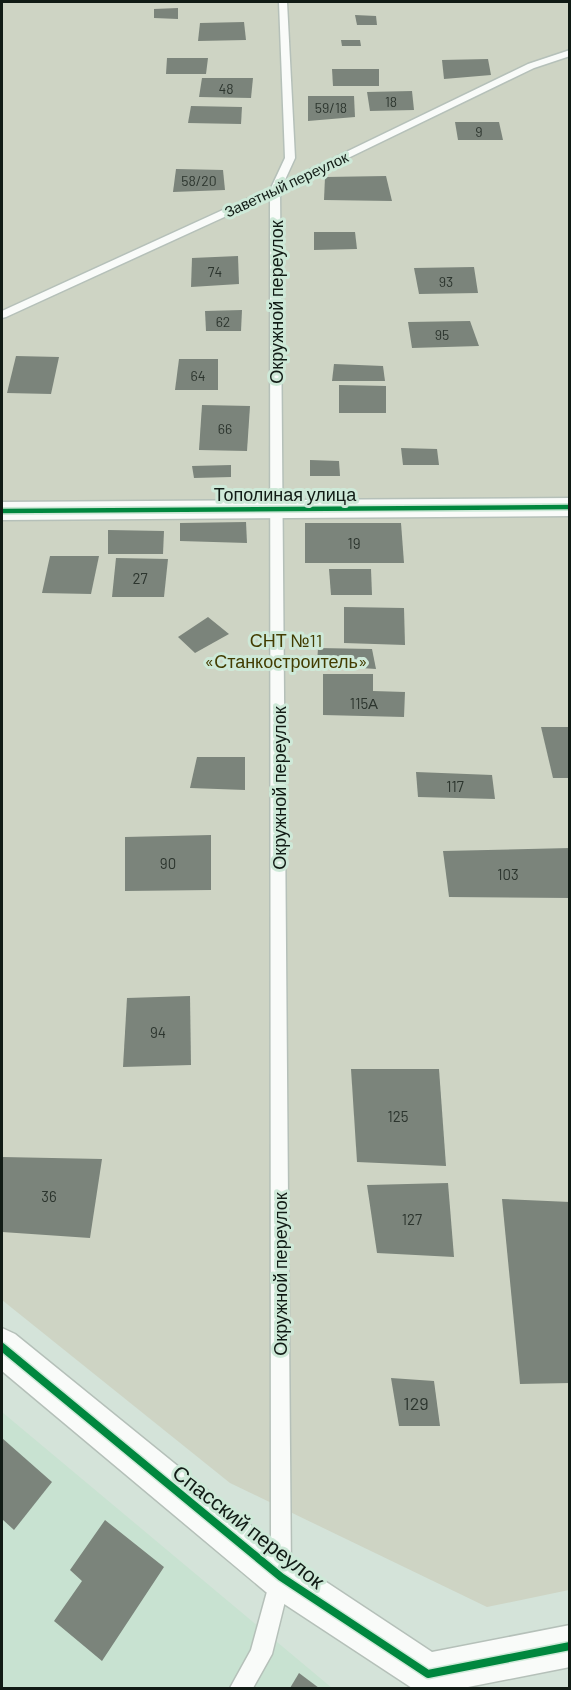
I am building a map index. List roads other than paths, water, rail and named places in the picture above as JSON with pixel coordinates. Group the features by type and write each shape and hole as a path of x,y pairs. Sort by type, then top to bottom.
{"street":[{"name":"Тополиная улица","path":"2,511 570,507"},
{"name":"Спасский переулок","path":"2,1347 281,1577 429,1674 570,1646"}],"lane":[{"name":"Окружной переулок","path":"241,1689 261,1654 281,1577 275,190 290,158 284,2"},
{"name":"Заветный переулок","path":"2,315 275,190 531,66 570,53"}],"park label":[{"name":"СНТ №11 «Станкостроитель»","path":"286,650"}]}
